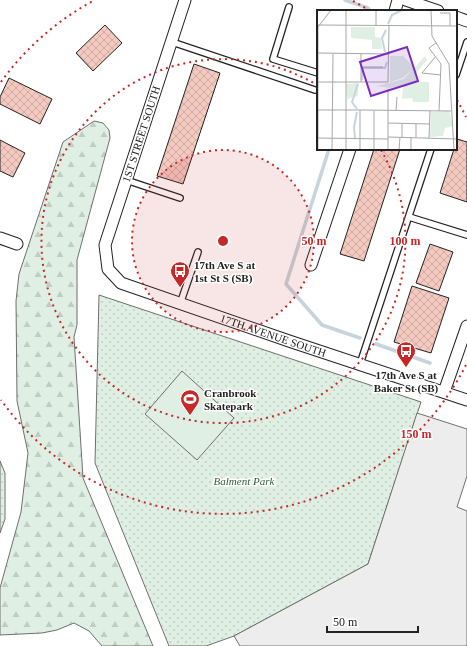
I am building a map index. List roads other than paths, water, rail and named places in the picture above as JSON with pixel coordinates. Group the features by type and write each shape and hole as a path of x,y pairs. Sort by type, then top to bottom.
{"street":[{"name":"1ST STREET SOUTH","path":"108,269 105,245 185,0"},
{"path":"395,10 398,0"},
{"path":"406,0 435,10"},
{"path":"457,17 467,21"},
{"path":"312,265 350,150"},
{"path":"0,238 17,244"},
{"name":"17TH AVENUE SOUTH","path":"108,269 121,283 467,400"},
{"path":"444,392 467,326"}],"lane":[{"path":"289,7 273,59 317,74"},
{"path":"172,42 315,90"},
{"path":"457,72 467,42"},
{"path":"360,364 431,150"},
{"path":"126,180 180,198"},
{"path":"409,217 467,235"},
{"path":"180,304 198,252"}],"waterway":[{"path":"345,0 368,8 369,10"},
{"path":"329,150 286,284 322,325 360,338"},
{"path":"376,344 430,363"}],"place":[{"name":"17th Ave S at 1st St S (SB)","path":"180,288"},
{"name":"17th Ave S at Baker St (SB)","path":"406,368"},
{"name":"Cranbrook Skatepark","path":"190,416"}],"park label":[{"name":"Balment Park","path":"244,481"}]}
